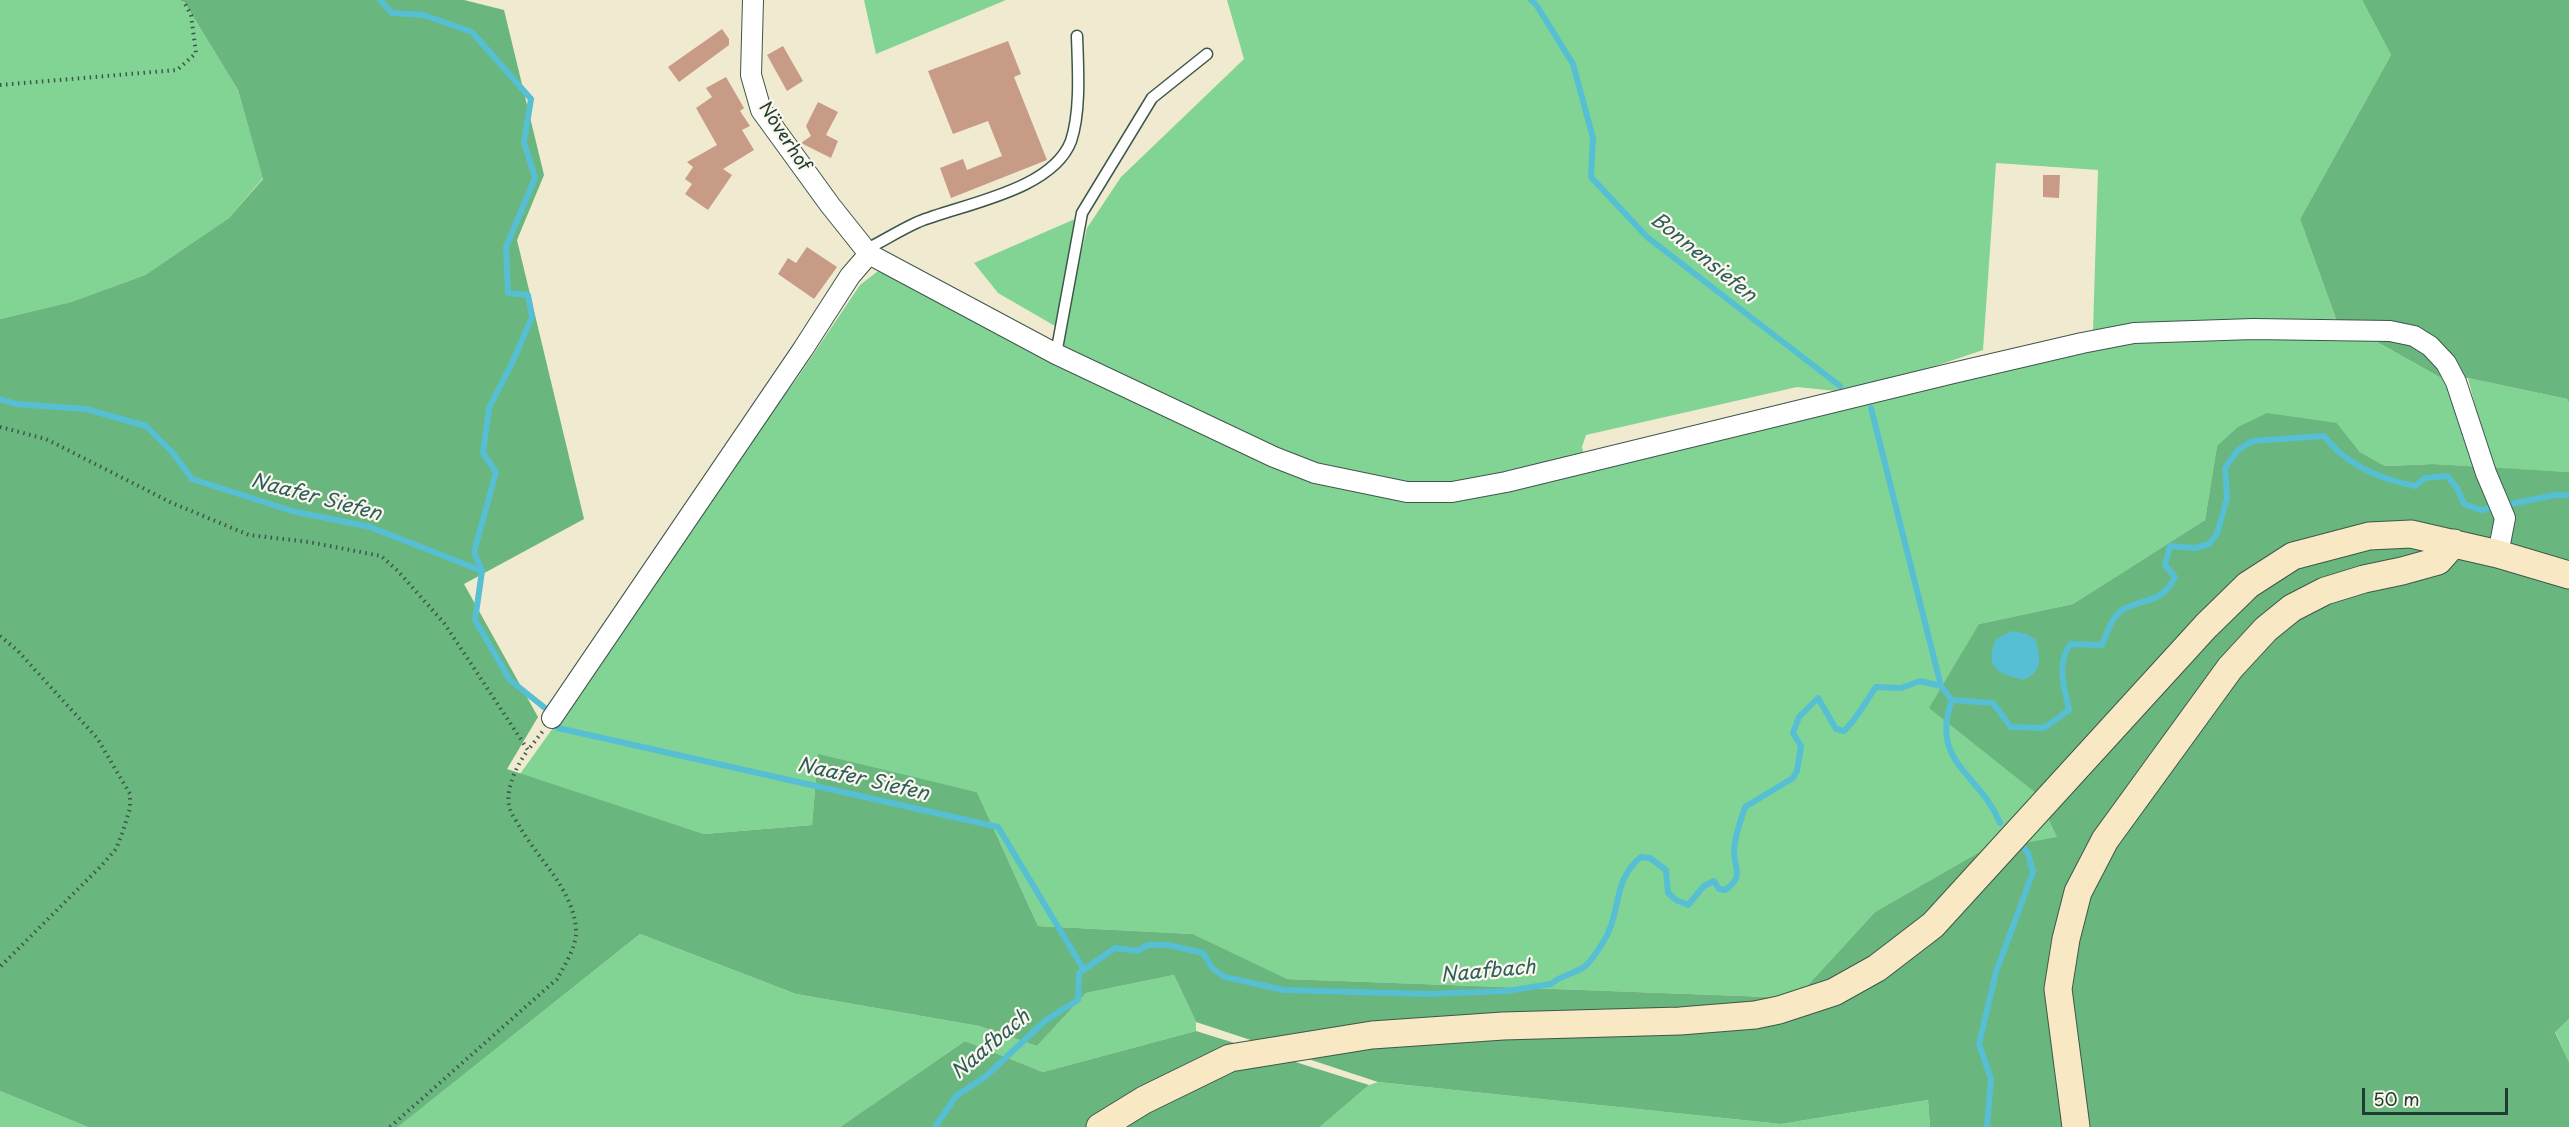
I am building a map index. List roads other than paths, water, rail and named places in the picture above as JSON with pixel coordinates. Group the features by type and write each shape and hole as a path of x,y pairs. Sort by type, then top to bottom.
{"main road":[{"path":"1100,1127 1144,1100 1230,1058 1372,1035 1503,1026 1680,1021 1755,1015 1779,1010 1834,992 1877,968 1933,925 2206,626 2248,585 2293,556 2369,536 2411,534 2498,554 2569,575"},
{"path":"2076,1127 2058,989 2066,939 2078,892 2105,840 2230,668 2274,622 2292,608 2325,591 2438,561 2454,543"}],"street":[{"name":"Növerhof","path":"753,0 751,75 762,110 830,205 867,252"},
{"path":"552,718 867,252 1056,354 1274,457 1315,474 1407,492 1452,492 1506,482 1949,374 2134,333 2253,329 2390,331 2414,336 2430,346 2446,363 2456,382 2505,518 2498,554"}],"lane":[{"path":"867,252 918,222 1006,194 1055,165 1071,141 1078,86 1077,36"},
{"path":"1056,354 1082,213 1152,98 1208,54"}],"water":[{"path":"2012,631 2027,634 2036,640 2039,653 2038,668 2024,680 2001,672 1996,668 1991,657 1996,639"}],"waterway":[{"path":"380,0 392,13 424,15 472,32 531,99 524,142 535,178 506,247 508,293 528,295 532,317 489,408 483,453 496,472 474,552 482,571"},
{"name":"Bonnensiefen","path":"1531,0 1573,64 1593,138 1591,177 1647,237 1840,386"},
{"name":"Naafer Siefen","path":"0,399 16,404 86,409 146,426 173,453 192,479 292,511 370,527 482,571"},
{"name":"Bonnensiefen","path":"1871,408 1941,686"},
{"name":"Naafbach","path":"935,1127 956,1096 985,1077 1046,1020 1078,1000 1079,973 1115,948 1137,951 1148,945 1168,945 1203,953 1213,969 1225,977 1284,990 1427,994 1507,991 1551,984 1584,967 1594,956 1608,933 1625,877 1641,857 1650,858 1666,870 1668,893 1676,900 1688,905 1704,886 1714,881 1719,889 1725,890 1735,881 1737,873 1734,848 1745,807 1793,778 1797,771 1801,746 1793,733 1799,717 1818,698 1836,729 1844,731 1876,687 1901,688 1920,681 1941,686 1952,700 1993,703 2011,727 2044,728 2069,710 2062,667 2066,651 2071,644 2102,645 2116,615 2124,609 2153,599 2165,591 2175,577 2165,565 2170,546 2195,548 2209,544 2217,534 2227,498 2225,468 2238,450 2252,441 2324,436 2353,463 2389,479 2415,486 2425,478 2447,476 2457,488 2464,504 2481,510 2555,495 2569,495"},
{"name":"Naafer Siefen","path":"482,571 475,620 510,680 545,708"},
{"path":"1952,700 1947,721 1947,739 1952,753 1991,806 2000,823"},
{"name":"Naafer Siefen","path":"558,728 998,827 1084,970"},
{"path":"1987,1127 1991,1079 1979,1044 1996,972 2033,872 2028,853 2024,848"}]}
